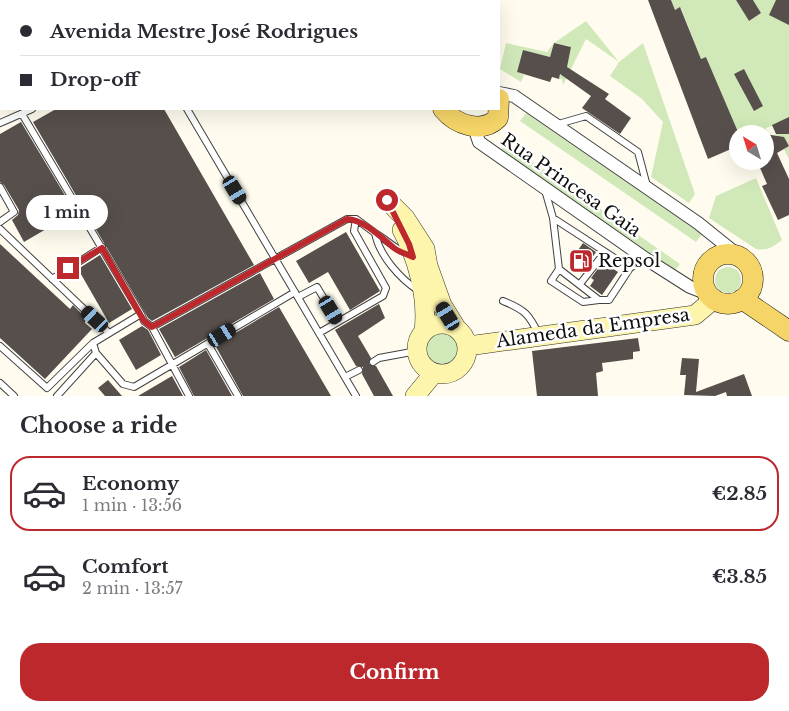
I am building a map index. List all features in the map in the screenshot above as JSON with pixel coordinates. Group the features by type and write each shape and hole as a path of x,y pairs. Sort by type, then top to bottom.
{"main road":[{"path":"444,110 456,120 474,127 493,123 498,118 498,110"},
{"path":"724,254 739,256 750,267 754,281 747,295 742,300 728,304 711,297 703,280 704,272 710,261 724,254"},
{"path":"742,300 789,331"}],"street":[{"path":"500,93 514,96 704,227 739,256"},
{"name":"Rua Princesa Gaia","path":"474,127 479,142 646,259 690,288 711,297"},
{"path":"421,261 422,293 426,308 424,331"},
{"path":"421,261 442,305 461,332 468,346 467,354 459,368 451,373 434,373 421,363 417,350 419,338 424,331 439,323 455,326"},
{"name":"Alameda da Empresa","path":"468,346 695,315 711,297"},
{"path":"415,396 434,373"}],"lane":[{"path":"0,123 30,110"},
{"path":"188,110 356,396"},
{"path":"22,114 144,321 152,327 189,396"},
{"path":"554,125 586,116 638,152 648,190"},
{"path":"544,186 553,218 559,269 551,281 583,302 609,300 630,268 646,259"},
{"path":"0,187 14,212 0,222"},
{"path":"553,218 630,268"},
{"path":"152,327 275,257 347,219 356,219 396,249 421,261"},
{"path":"319,333 383,296 386,288 354,232 356,219"},
{"path":"0,229 109,333"},
{"path":"374,233 377,245 407,283 422,293"},
{"path":"52,278 102,248"},
{"path":"580,284 605,252"},
{"path":"559,269 599,300"},
{"path":"93,343 96,353 123,384 134,387 297,294 317,287 338,322"},
{"path":"503,301 521,309 530,316 540,336"},
{"path":"0,346 46,388 93,343 141,314"},
{"path":"208,344 238,396"},
{"path":"373,362 379,358 417,350"},
{"path":"57,396 96,353"},
{"path":"345,378 359,370"},
{"path":"0,383 14,396"}],"green space":[{"path":"671,0 736,0 749,21 761,13 753,0 789,0 789,159 774,130 774,125 734,125 706,57 701,59 681,8 675,10"},
{"path":"586,21 619,62 586,39 563,85 562,79 559,79 565,60 568,60 570,46 554,43"},
{"path":"506,43 547,52 554,43 550,57 523,50 517,72 524,75 521,82 500,69"},
{"path":"643,43 695,194 689,203 651,177 663,122 642,99 610,76 619,62"},
{"path":"526,113 702,234 696,242 520,121"},
{"path":"506,143 680,264 675,271 500,151"},
{"path":"756,178 782,240 767,249 756,249 709,218 716,196"},
{"path":"728,267 737,271 741,280 737,289 728,293 719,289 715,280 719,271"},
{"path":"442,331 449,332 454,336 458,341 458,355 454,360 449,364 442,365 435,364 430,360 426,355 425,348 426,341 430,336 435,332"}],"building":[{"path":"648,0 671,0 675,10 680,7 701,59 706,57 735,125 729,125 729,150 708,159"},
{"path":"736,0 753,0 761,13 749,21"},
{"path":"776,0 789,0 789,25 769,15"},
{"path":"554,43 571,47 567,67 609,94 605,99 631,118 620,134 582,108 591,96 560,74 559,79 552,77 550,82 517,72 523,50 550,57"},
{"path":"744,69 763,106 754,111 734,74"},
{"path":"54,110 165,110 254,265 152,321 148,318 33,122"},
{"path":"789,117 789,134 776,134 774,125 772,125"},
{"path":"21,122 75,212 24,242 12,220 18,215 19,210 4,185 0,182 0,134"},
{"path":"774,135 784,137 789,146 777,153 789,179 789,215 778,220 762,186 767,184 761,170 774,170"},
{"path":"346,232 380,291 350,310 328,272 309,283 296,261"},
{"path":"583,243 596,252 583,272 569,263"},
{"path":"0,244 70,309 73,305 86,318 85,323 92,329 45,379 0,338"},
{"path":"100,255 132,309 109,323 78,269"},
{"path":"603,262 618,272 602,295 590,286 594,280 591,278"},
{"path":"260,273 274,299 175,357 159,329"},
{"path":"379,304 385,318 358,336 371,358 369,364 376,366 393,396 374,396 362,374 363,367 356,366 335,330"},
{"path":"279,307 331,396 243,396 215,345"},
{"path":"142,326 148,330 161,355 136,370 119,340"},
{"path":"638,338 640,351 633,352 633,359 602,363 603,371 596,373 598,396 537,396 532,351"},
{"path":"206,350 232,396 194,396 179,367"},
{"path":"682,358 699,359 696,392 744,374 752,396 727,396 726,392 715,396 684,395 686,375 680,375"},
{"path":"172,376 183,396 138,396"},
{"path":"108,380 122,396 105,396 98,388"}],"place":[{"name":"Repsol","path":"581,261"}],"route":[{"path":"68,268 102,248 144,321 152,327 347,219 356,219 396,249 413,257 409,244 387,200"}]}
